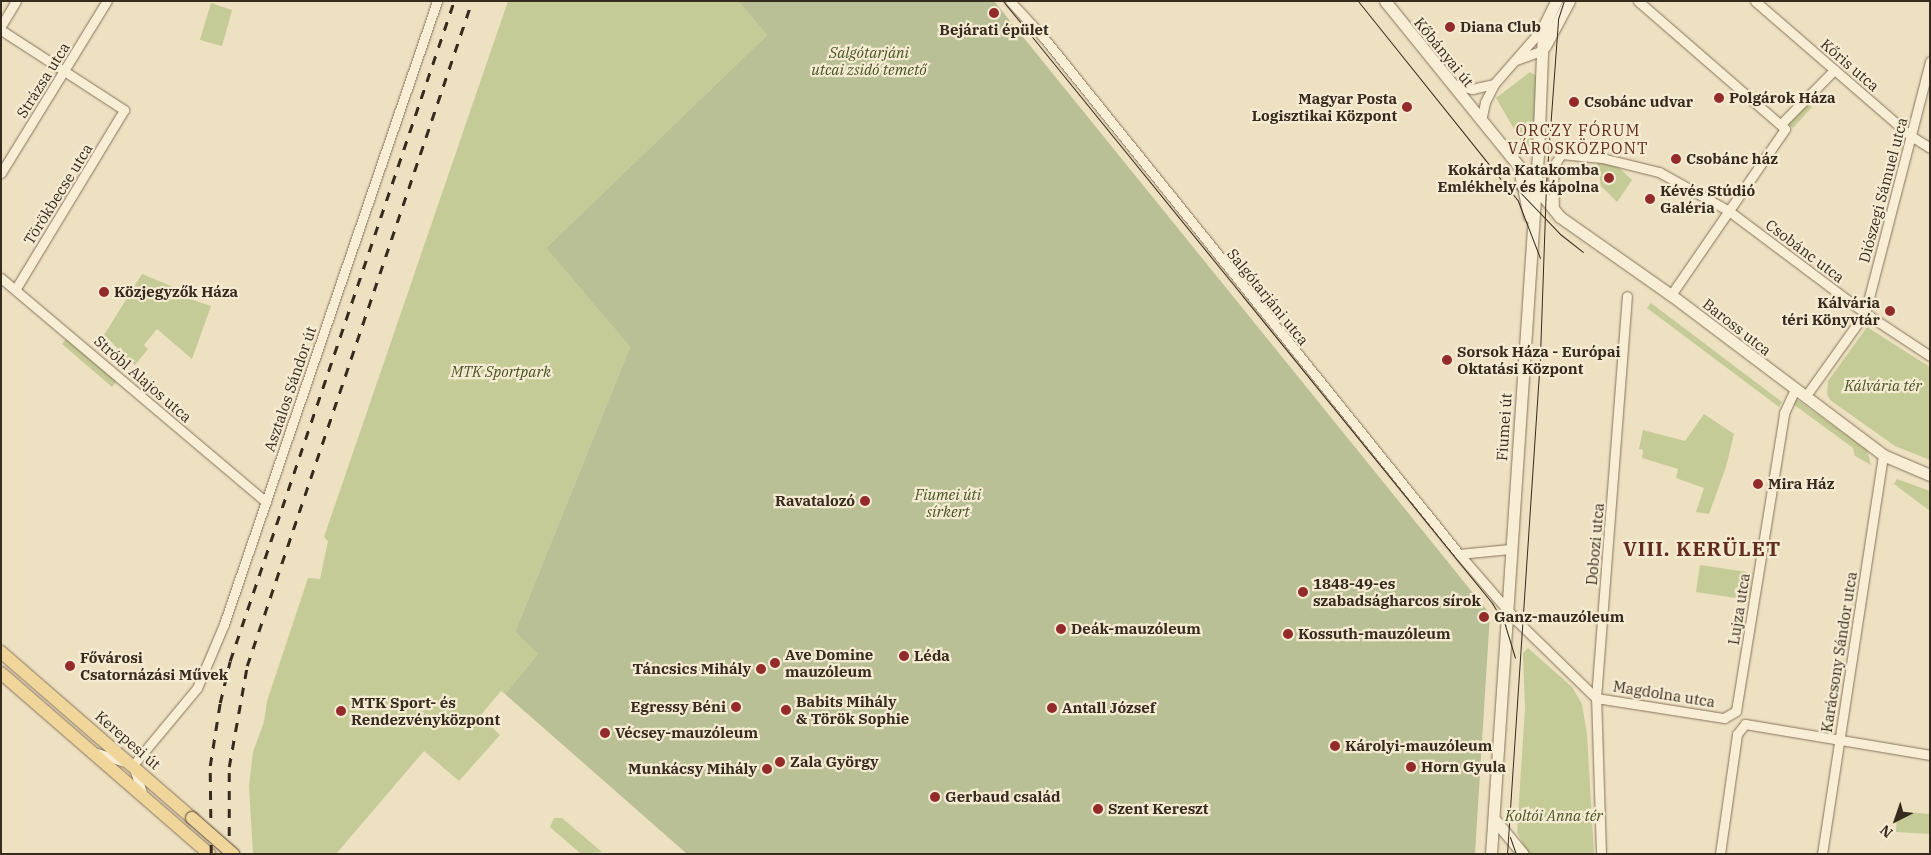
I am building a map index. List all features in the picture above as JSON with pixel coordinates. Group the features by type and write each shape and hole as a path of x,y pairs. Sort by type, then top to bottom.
{"main road":[{"name":"Kőbányai út","path":"1385,1 1518,166"},
{"path":"1543,28 1556,1"},
{"path":"1543,50 1569,1"},
{"name":"Fiumei út","path":"1491,854 1535,188 1543,28"},
{"path":"1518,166 1531,238"},
{"name":"Baross utca","path":"1518,166 1554,211 1671,295 1883,455 1930,475"},
{"name":"Kerepesi út","path":"1,652 233,854"},
{"path":"1,673 209,854"},
{"path":"1494,819 1523,854"}],"street":[{"path":"1,26 16,1"},
{"name":"Strázsa utca","path":"1,173 107,1"},
{"name":"Asztalos Sándor út","path":"133,765 202,680 266,502 436,1"},
{"name":"Salgótarjáni utca","path":"1010,1 1044,38 1459,554 1506,609"},
{"path":"1638,1 1785,129 1671,295"},
{"name":"Kőris utca","path":"1754,1 1911,136 1930,148"},
{"path":"1480,121 1485,102 1494,84 1543,28"},
{"path":"1,30 65,70"},
{"path":"1526,48 1543,50"},
{"path":"1516,60 1543,50"},
{"name":"Diószegi Sámuel utca","path":"1805,397 1865,313 1930,61"},
{"name":"Törökbecse utca","path":"16,288 124,115 120,106 65,70"},
{"path":"1781,124 1834,70"},
{"path":"1452,84 1472,89 1494,84"},
{"name":"Csobánc utca","path":"1554,211 1553,167 1560,154 1567,153 1619,161 1659,172 1729,211 1865,313"},
{"name":"Stróbl Alajos utca","path":"1,278 16,288 266,502"},
{"name":"Dobozi utca","path":"1601,854 1596,698 1627,296"},
{"path":"1865,313 1930,356"},
{"name":"Lujza utca","path":"1733,715 1738,706 1784,413 1795,389"},
{"name":"Karácsony Sándor utca","path":"1822,854 1883,455"},
{"path":"1459,554 1510,549"},
{"name":"Magdolna utca","path":"1506,609 1596,698 1724,718 1733,715"},
{"path":"1720,854 1737,734 1741,726 1750,723 1930,755"},
{"path":"92,751 133,765 144,796"}],"green space":[{"name":"MTK Sportpark","path":"508,1 738,1 767,35 546,248 630,347 515,632 538,654 505,694 501,691 480,716 500,735 459,781 424,751 336,854 253,854 249,786 253,752 264,722 267,701 308,578 320,579 328,541 324,537"},
{"name":"Fiumei úti sírkert","path":"738,1 994,1 1490,614 1475,854 687,854 505,694 538,654 515,632 630,347 546,248 767,35"},
{"path":"211,3 232,10 222,46 200,40"},
{"path":"1530,72 1538,77 1535,146 1524,146 1496,98"},
{"path":"1804,101 1812,107 1793,128 1786,122"},
{"path":"1597,162 1615,164 1632,180 1617,202 1601,186"},
{"path":"142,274 176,288 174,294 211,306 192,359 157,329 144,345 148,349 135,365 104,335"},
{"path":"1651,303 1782,402 1779,407 1647,308"},
{"name":"Kálvária tér","path":"1867,327 1930,367 1930,460 1895,446 1830,400 1827,394 1828,381"},
{"path":"67,338 117,381 112,387 62,344"},
{"path":"1795,398 1867,450 1871,465 1855,456 1853,448 1793,404"},
{"path":"1704,414 1734,434 1726,467 1709,514 1696,512 1704,488 1676,478 1678,469 1642,458 1643,450 1639,449 1643,430 1685,441"},
{"path":"1897,479 1930,491 1930,511 1894,484"},
{"path":"1700,565 1753,573 1749,600 1696,592"},
{"name":"Koltói Anna tér","path":"1528,648 1572,687 1582,704 1587,734 1594,854 1528,854 1517,832 1525,708 1523,653"},
{"path":"1897,811 1930,814 1930,834 1896,832"},
{"path":"554,818 562,818 602,852 581,854 550,827"}],"tram line":[{"path":"1003,1 1492,603 1505,625 1515,658"},
{"path":"1358,1 1518,201 1540,258"},
{"path":"1507,854 1540,356 1546,184 1558,19 1564,1"},
{"path":"1515,187 1560,234 1583,252"},
{"path":"1510,837 1516,854"}],"railway":[{"path":"211,854 210,766 220,703 230,661 454,1"},
{"path":"229,854 229,767 247,666 472,1"}],"place":[{"name":"Bejárati épület","path":"994,13"},
{"name":"Diana Club","path":"1450,27"},
{"name":"Polgárok Háza","path":"1719,98"},
{"name":"Csobánc udvar","path":"1574,102"},
{"name":"Magyar Posta Logisztikai Központ","path":"1407,107"},
{"name":"Csobánc ház","path":"1676,159"},
{"name":"Kokárda Katakomba Emlékhely és kápolna","path":"1609,178"},
{"name":"Kévés Stúdió Galéria","path":"1650,199"},
{"name":"Közjegyzők Háza","path":"104,292"},
{"name":"Kálvária téri Könyvtár","path":"1890,311"},
{"name":"Sorsok Háza - Európai Oktatási Központ","path":"1447,360"},
{"name":"Mira Ház","path":"1758,484"},
{"name":"Ravatalozó","path":"865,501"},
{"name":"1848-49-es szabadságharcos sírok","path":"1303,592"},
{"name":"Ganz-mauzóleum","path":"1484,617"},
{"name":"Deák-mauzóleum","path":"1061,629"},
{"name":"Kossuth-mauzóleum","path":"1288,634"},
{"name":"Léda","path":"904,656"},
{"name":"Ave Domine mauzóleum","path":"775,663"},
{"name":"Fővárosi Csatornázási Művek","path":"70,666"},
{"name":"Táncsics Mihály","path":"761,669"},
{"name":"Egressy Béni","path":"736,707"},
{"name":"Antall József","path":"1052,708"},
{"name":"Babits Mihály & Török Sophie","path":"786,710"},
{"name":"MTK Sport- és Rendezvényközpont","path":"341,711"},
{"name":"Vécsey-mauzóleum","path":"605,733"},
{"name":"Károlyi-mauzóleum","path":"1335,746"},
{"name":"Zala György","path":"780,762"},
{"name":"Horn Gyula","path":"1411,767"},
{"name":"Munkácsy Mihály","path":"767,769"},
{"name":"Gerbaud család","path":"935,797"},
{"name":"Szent Kereszt","path":"1098,809"}],"district":[{"name":"ORCZY FÓRUM VÁROSKÖZPONT","path":"1578,139"},
{"name":"VIII. KERÜLET","path":"1702,548"}],"park label":[{"name":"Salgótarjáni utcai zsidó temető","path":"869,60"}]}
